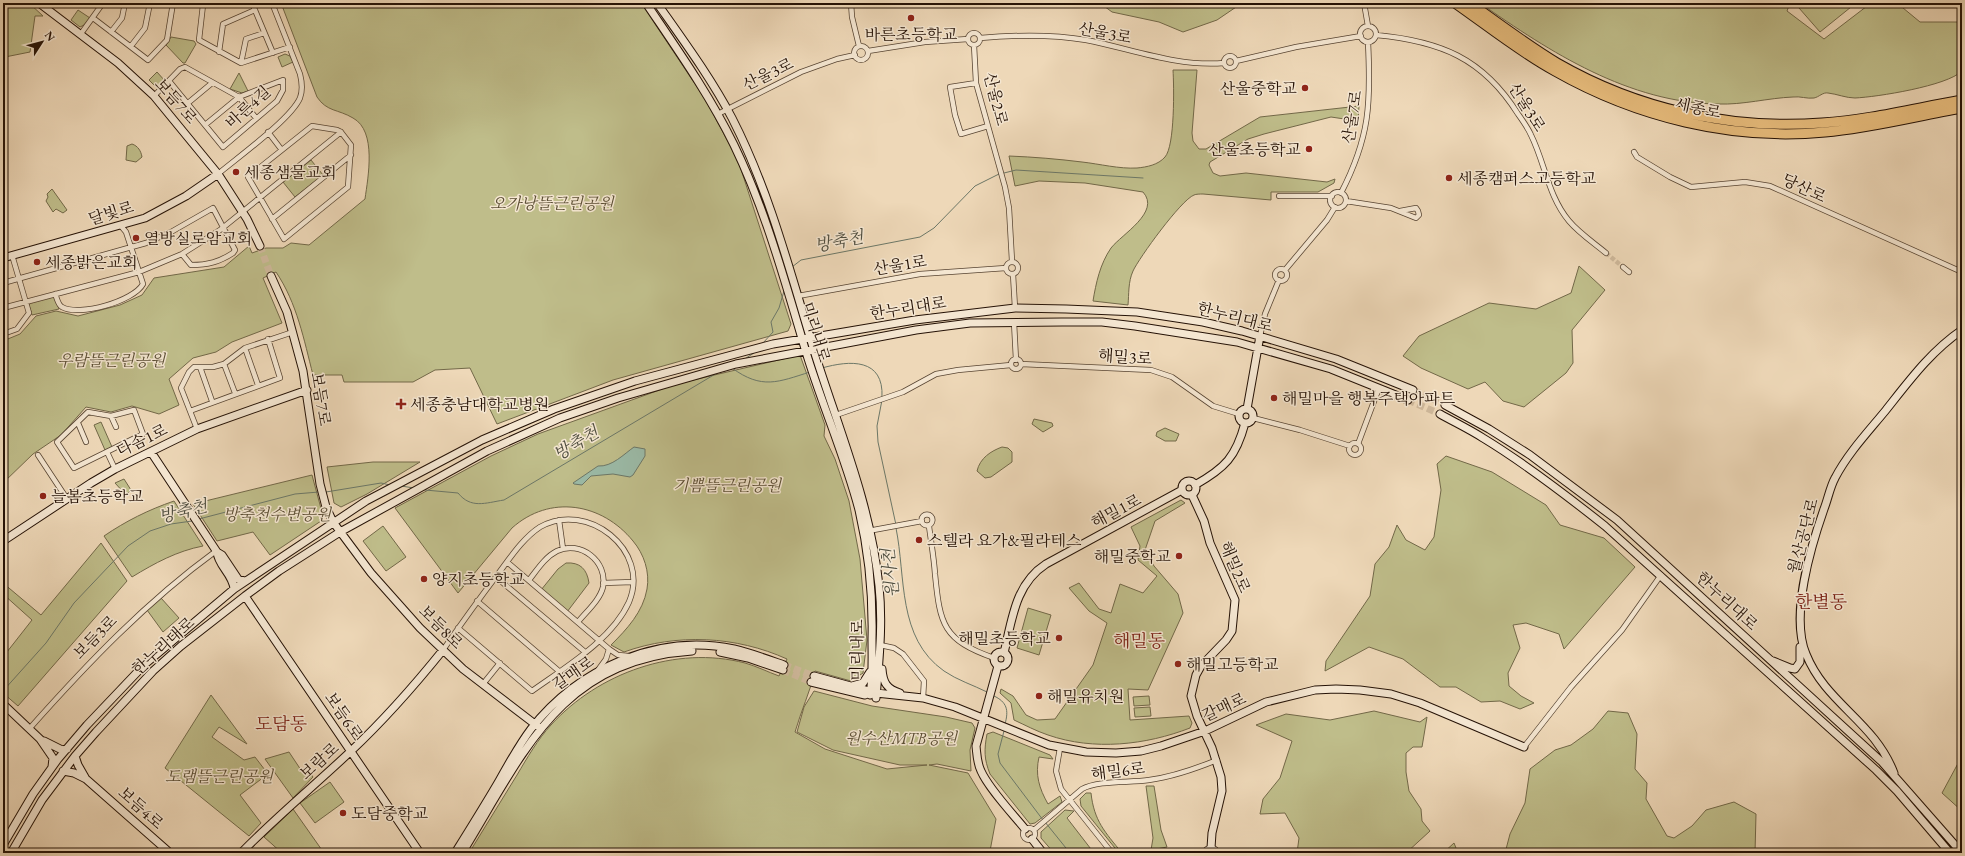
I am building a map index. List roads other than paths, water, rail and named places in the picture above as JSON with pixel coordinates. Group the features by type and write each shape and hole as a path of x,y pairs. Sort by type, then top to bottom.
{"highway":[{"name":"세종로","path":"1455,3 1501,36 1561,75 1596,92 1631,106 1684,122 1751,133 1824,133 1860,128 1962,108"},
{"name":"세종로","path":"1470,3 1557,63 1598,84 1632,98 1677,111 1714,119 1751,123 1823,123 1962,100"}],"street":[{"name":"보듬7로","path":"39,3 128,72 154,96 218,174 243,212 260,246"},
{"path":"80,35 103,3"},
{"path":"111,32 122,18 125,3"},
{"path":"131,46 145,28 150,3"},
{"path":"93,18 148,60 167,40 173,3"},
{"path":"205,3 203,5 198,38 219,52 241,63 290,47"},
{"path":"252,3 273,53"},
{"path":"218,174 293,110 302,92 300,74 272,3"},
{"name":"미리내로","path":"646,3 718,114 747,175 814,350 822,388 867,532 879,586 880,649 873,695"},
{"name":"미리내로","path":"657,3 706,74 727,109 755,170 795,287 794,297 806,351 822,388 836,415 864,502 871,585 873,695"},
{"path":"851,3 859,46"},
{"path":"1364,3 1368,26"},
{"path":"219,52 223,24 255,10"},
{"path":"1368,26 1374,28 1376,35 1374,40 1368,42 1361,36 1362,29 1368,26"},
{"path":"241,63 246,39 264,33"},
{"path":"973,33 977,34 980,38 979,42 974,45 970,44 968,39 969,35 973,33"},
{"name":"산울3로","path":"980,38 1023,35 1085,40 1174,60 1202,64 1224,63"},
{"name":"산울3로","path":"1376,35 1425,42 1442,48 1466,60 1487,75 1506,95 1531,135 1550,188 1569,221 1606,253"},
{"path":"1236,61 1233,56 1229,56 1226,58 1224,63 1226,67 1232,68 1236,61 1296,47 1361,36"},
{"path":"868,51 925,42 968,39"},
{"name":"산울7로","path":"1341,193 1357,159 1365,129 1370,88 1368,42"},
{"name":"산울2로","path":"974,45 976,83 1005,187 1009,208 1012,261"},
{"path":"859,46 865,47 868,51"},
{"path":"859,46 855,50 855,55 858,59 863,59 866,57 868,51"},
{"name":"산울3로","path":"718,114 801,72 837,59 855,55"},
{"name":"바른4길","path":"154,96 169,81 184,67 239,96 283,80 283,90 281,96 223,146 169,81"},
{"path":"188,103 212,83"},
{"path":"976,83 950,87 960,134 988,126"},
{"path":"205,125 239,96 256,118"},
{"path":"312,126 339,131 351,145 348,187 284,239 248,177 281,149 312,126"},
{"path":"3,308 139,272 182,254 203,243 224,228 339,131"},
{"path":"268,132 281,149"},
{"name":"당산로","path":"1634,152 1637,157 1670,177 1691,186 1745,182 1770,186 1962,272"},
{"path":"272,219 351,155"},
{"name":"달빛로","path":"3,258 122,226 145,218 186,196 218,174"},
{"path":"1279,196 1332,196 1336,193 1341,193 1345,196 1346,201"},
{"path":"1332,196 1331,203 1336,207 1342,207 1346,201"},
{"path":"1346,201 1400,211"},
{"path":"1285,270 1336,207"},
{"path":"3,283 132,248 171,232 212,208 235,250 224,259 214,263 190,265 182,254"},
{"path":"55,294 59,304 63,308 77,311 118,302 137,292 143,284 132,248 122,226"},
{"path":"3,334 17,329 29,314 12,255"},
{"path":"1012,261 1019,267 1018,271 1013,274 1008,272 1006,268 1008,263 1012,261"},
{"path":"1623,267 1629,272"},
{"name":"산울1로","path":"794,297 920,274 1006,268"},
{"path":"1279,280 1276,277 1276,272 1281,269 1285,270"},
{"path":"1279,280 1286,279 1287,273 1285,270"},
{"path":"1013,274 1015,308"},
{"name":"보듬7로","path":"271,276 293,332 306,390 320,484 326,507 333,522"},
{"path":"1247,409 1265,314 1279,280"},
{"name":"한누리대로","path":"3,845 20,814 67,749 145,664 234,589 366,501 420,472 518,424 615,388 732,354 773,344 915,320 1015,308 1137,312 1203,322 1260,336 1362,369 1413,390"},
{"path":"1014,322 1016,360"},
{"name":"한누리대로","path":"11,853 30,820 63,771 153,671 181,646 278,571 339,531 487,451 560,418 618,398 675,380 776,355 814,350 923,329 970,323 1102,322 1197,335 1258,347 1331,369 1408,400"},
{"name":"월산공단로","path":"1897,791 1896,778 1881,745 1823,685 1813,670 1805,652 1801,634 1802,604 1808,561 1835,479 1852,452 1933,353 1962,330"},
{"path":"197,429 181,388 189,372 194,368 213,367 224,364 245,348 268,339 293,332"},
{"path":"190,411 235,393 280,378 268,339"},
{"path":"245,348 258,385"},
{"path":"1011,365 1014,369 1017,369 1021,364 1020,361 1016,360"},
{"path":"836,415 892,396 936,374 958,370 1011,365 1012,362 1016,360"},
{"path":"224,364 235,393"},
{"name":"해밀3로","path":"1021,364 1151,370 1172,377 1213,406 1239,414"},
{"path":"200,367 212,402"},
{"path":"1350,446 1351,454 1356,455 1360,451 1358,444 1379,388"},
{"name":"다솜1로","path":"3,541 115,469 197,429 306,390"},
{"name":"한누리대로","path":"1445,405 1489,429 1530,455 1617,520 1882,762 1960,852"},
{"path":"1245,423 1240,420 1239,414 1241,410 1247,409 1252,413 1253,418"},
{"path":"134,410 144,434 74,468 57,442 88,412 111,416 134,410"},
{"name":"한누리대로","path":"1440,414 1483,438 1564,493 1661,575 1897,791 1950,853"},
{"path":"111,416 116,427"},
{"path":"1253,418 1300,430 1350,446 1353,444 1358,444"},
{"path":"1195,485 1215,474 1230,459 1237,447 1245,423 1249,422 1253,418"},
{"path":"78,422 86,442"},
{"path":"107,452 115,469"},
{"path":"151,452 216,551 222,556 238,579 245,581"},
{"path":"38,455 67,499"},
{"path":"1186,482 1191,482 1195,485 1196,490 1192,495 1187,495 1182,490 1183,485 1186,482"},
{"name":"해밀1로","path":"1004,653 1013,612 1030,576 1046,564 1182,490"},
{"name":"해밀2로","path":"1192,495 1204,521 1210,542 1235,600 1232,631 1226,640 1201,666 1193,683 1191,699 1217,760 1222,791 1212,833 1211,848"},
{"path":"922,521 924,515 929,515 933,520 929,526 938,606 944,625 962,645 994,658 998,666 976,746 977,759 981,771 1025,829"},
{"path":"559,520 563,549"},
{"path":"443,650 458,628 477,601 507,562 531,534 546,524 559,520 587,521 602,527 612,535 621,546 628,559 634,582 629,602 622,614 600,640 532,692 458,628"},
{"path":"867,532 922,521"},
{"path":"922,521 924,525 929,526"},
{"path":"333,522 339,531"},
{"name":"보듬8로","path":"339,531 371,573 420,628 483,684 537,726"},
{"path":"529,580 548,558 563,549 580,550 591,555 600,565 604,574 603,583 598,598 578,622"},
{"path":"216,551 217,559 232,581 234,589"},
{"name":"보듬3로","path":"30,728 91,660 126,625 166,589 216,551"},
{"path":"507,562 609,649 618,655 634,656"},
{"path":"1524,747 1571,687 1622,630 1661,575"},
{"path":"496,577 585,652"},
{"path":"603,583 634,582"},
{"name":"보듬6로","path":"245,596 420,853"},
{"path":"477,601 560,672"},
{"path":"1770,659 1795,669 1800,662 1801,634"},
{"name":"갈매로","path":"455,853 523,740 537,726 578,691 617,665 634,656 681,647 721,648 749,653 783,667 721,652 695,651 660,654 617,665 595,673 560,698 537,726 462,853"},
{"path":"910,697 889,689 886,685 882,677 880,649 894,648 903,654 924,681 923,698"},
{"path":"609,649 617,665"},
{"path":"595,673 606,659 609,649"},
{"name":"보람로","path":"241,853 293,803 351,751 388,714 443,650"},
{"path":"994,658 998,653 1004,653 1007,657 1007,662 1002,666 998,666"},
{"path":"842,685 855,687 863,684 868,677 872,658"},
{"path":"483,684 500,663"},
{"name":"갈매로","path":"934,702 929,704 873,695 813,679 842,685 873,695 923,698 984,717 1049,745 1103,754 1141,751 1205,731 1266,702 1314,690 1360,690 1390,694 1420,703 1524,747"},
{"path":"4,704 40,739 53,758 52,768"},
{"path":"40,739 62,750 67,749"},
{"path":"1060,748 1056,763 1056,776 1061,789 1112,853"},
{"path":"75,756 86,779"},
{"name":"해밀6로","path":"1034,830 1082,790 1091,785 1129,783 1161,778 1189,771 1217,760"},
{"path":"63,771 74,773 86,779"},
{"name":"보듬4로","path":"86,779 170,853"},
{"path":"1025,829 1030,828 1034,830 1035,834 1032,839"},
{"path":"1025,829 1022,834 1023,837 1028,840 1032,839"},
{"path":"1032,839 1043,853"},
{"path":"1204,853 1207,849 1211,848 1215,849 1218,853"}],"waterway":[{"name":"방축천","path":"1004,173 1016,170 1143,178"},
{"name":"방축천","path":"792,267 801,260 920,237 934,228 975,186 999,174"},
{"name":"방축천","path":"763,343 773,332 771,322 779,308 784,291"},
{"name":"방축천","path":"743,360 754,353"},
{"name":"원사천","path":"822,368 833,365 854,363 863,365 871,369 877,375 881,384 882,397"},
{"name":"원사천","path":"732,368 743,375 761,382 789,379 810,372"},
{"name":"방축천","path":"425,490 458,493 468,501 479,504 504,500 717,373"},
{"name":"원사천","path":"882,400 877,426 878,442 896,525"},
{"name":"방축천","path":"326,492 381,483 390,485"},
{"name":"방축천","path":"401,486 414,488"},
{"name":"방축천","path":"199,519 295,494 319,492"},
{"name":"방축천","path":"3,691 46,643 74,603 128,546 150,531 171,524 192,521"},
{"name":"원사천","path":"896,528 906,606 918,642 929,657 944,671 987,692"},
{"name":"원사천","path":"994,696 1002,701 1006,707 1007,715 1005,724"},
{"name":"원사천","path":"1004,731 998,754 1000,763 1043,820"},
{"name":"원사천","path":"1045,822 1070,853"}],"tunnel":[{"path":"260,246 271,276"},
{"path":"1606,253 1623,267"},
{"path":"1413,390 1445,405"},
{"path":"1408,400 1440,414"},
{"path":"784,665 814,676"},
{"path":"783,670 811,682"}],"place":[{"name":"바른초등학교","path":"911,18"},
{"name":"산울중학교","path":"1305,88"},
{"name":"산울초등학교","path":"1309,149"},
{"name":"세종샘물교회","path":"236,172"},
{"name":"세종캠퍼스고등학교","path":"1449,178"},
{"name":"열방실로암교회","path":"136,238"},
{"name":"세종밝은교회","path":"37,262"},
{"name":"해밀마을 행복주택아파트","path":"1274,398"},
{"name":"세종충남대학교병원","path":"401,404"},
{"name":"늘봄초등학교","path":"43,496"},
{"name":"스텔라 요가&필라테스","path":"919,540"},
{"name":"해밀중학교","path":"1179,556"},
{"name":"양지초등학교","path":"424,579"},
{"name":"해밀초등학교","path":"1059,638"},
{"name":"해밀고등학교","path":"1178,664"},
{"name":"해밀유치원","path":"1039,696"},
{"name":"도담중학교","path":"343,813"}],"district":[{"name":"한별동","path":"1821,601"},
{"name":"해밀동","path":"1139,640"},
{"name":"도담동","path":"281,723"}],"park label":[{"name":"오가낭뜰근린공원","path":"552,203"},
{"name":"우람뜰근린공원","path":"111,360"},
{"name":"기쁨뜰근린공원","path":"727,485"},
{"name":"방축천수변공원","path":"277,514"},
{"name":"원수산MTB공원","path":"901,738"},
{"name":"도램뜰근린공원","path":"219,776"}]}
